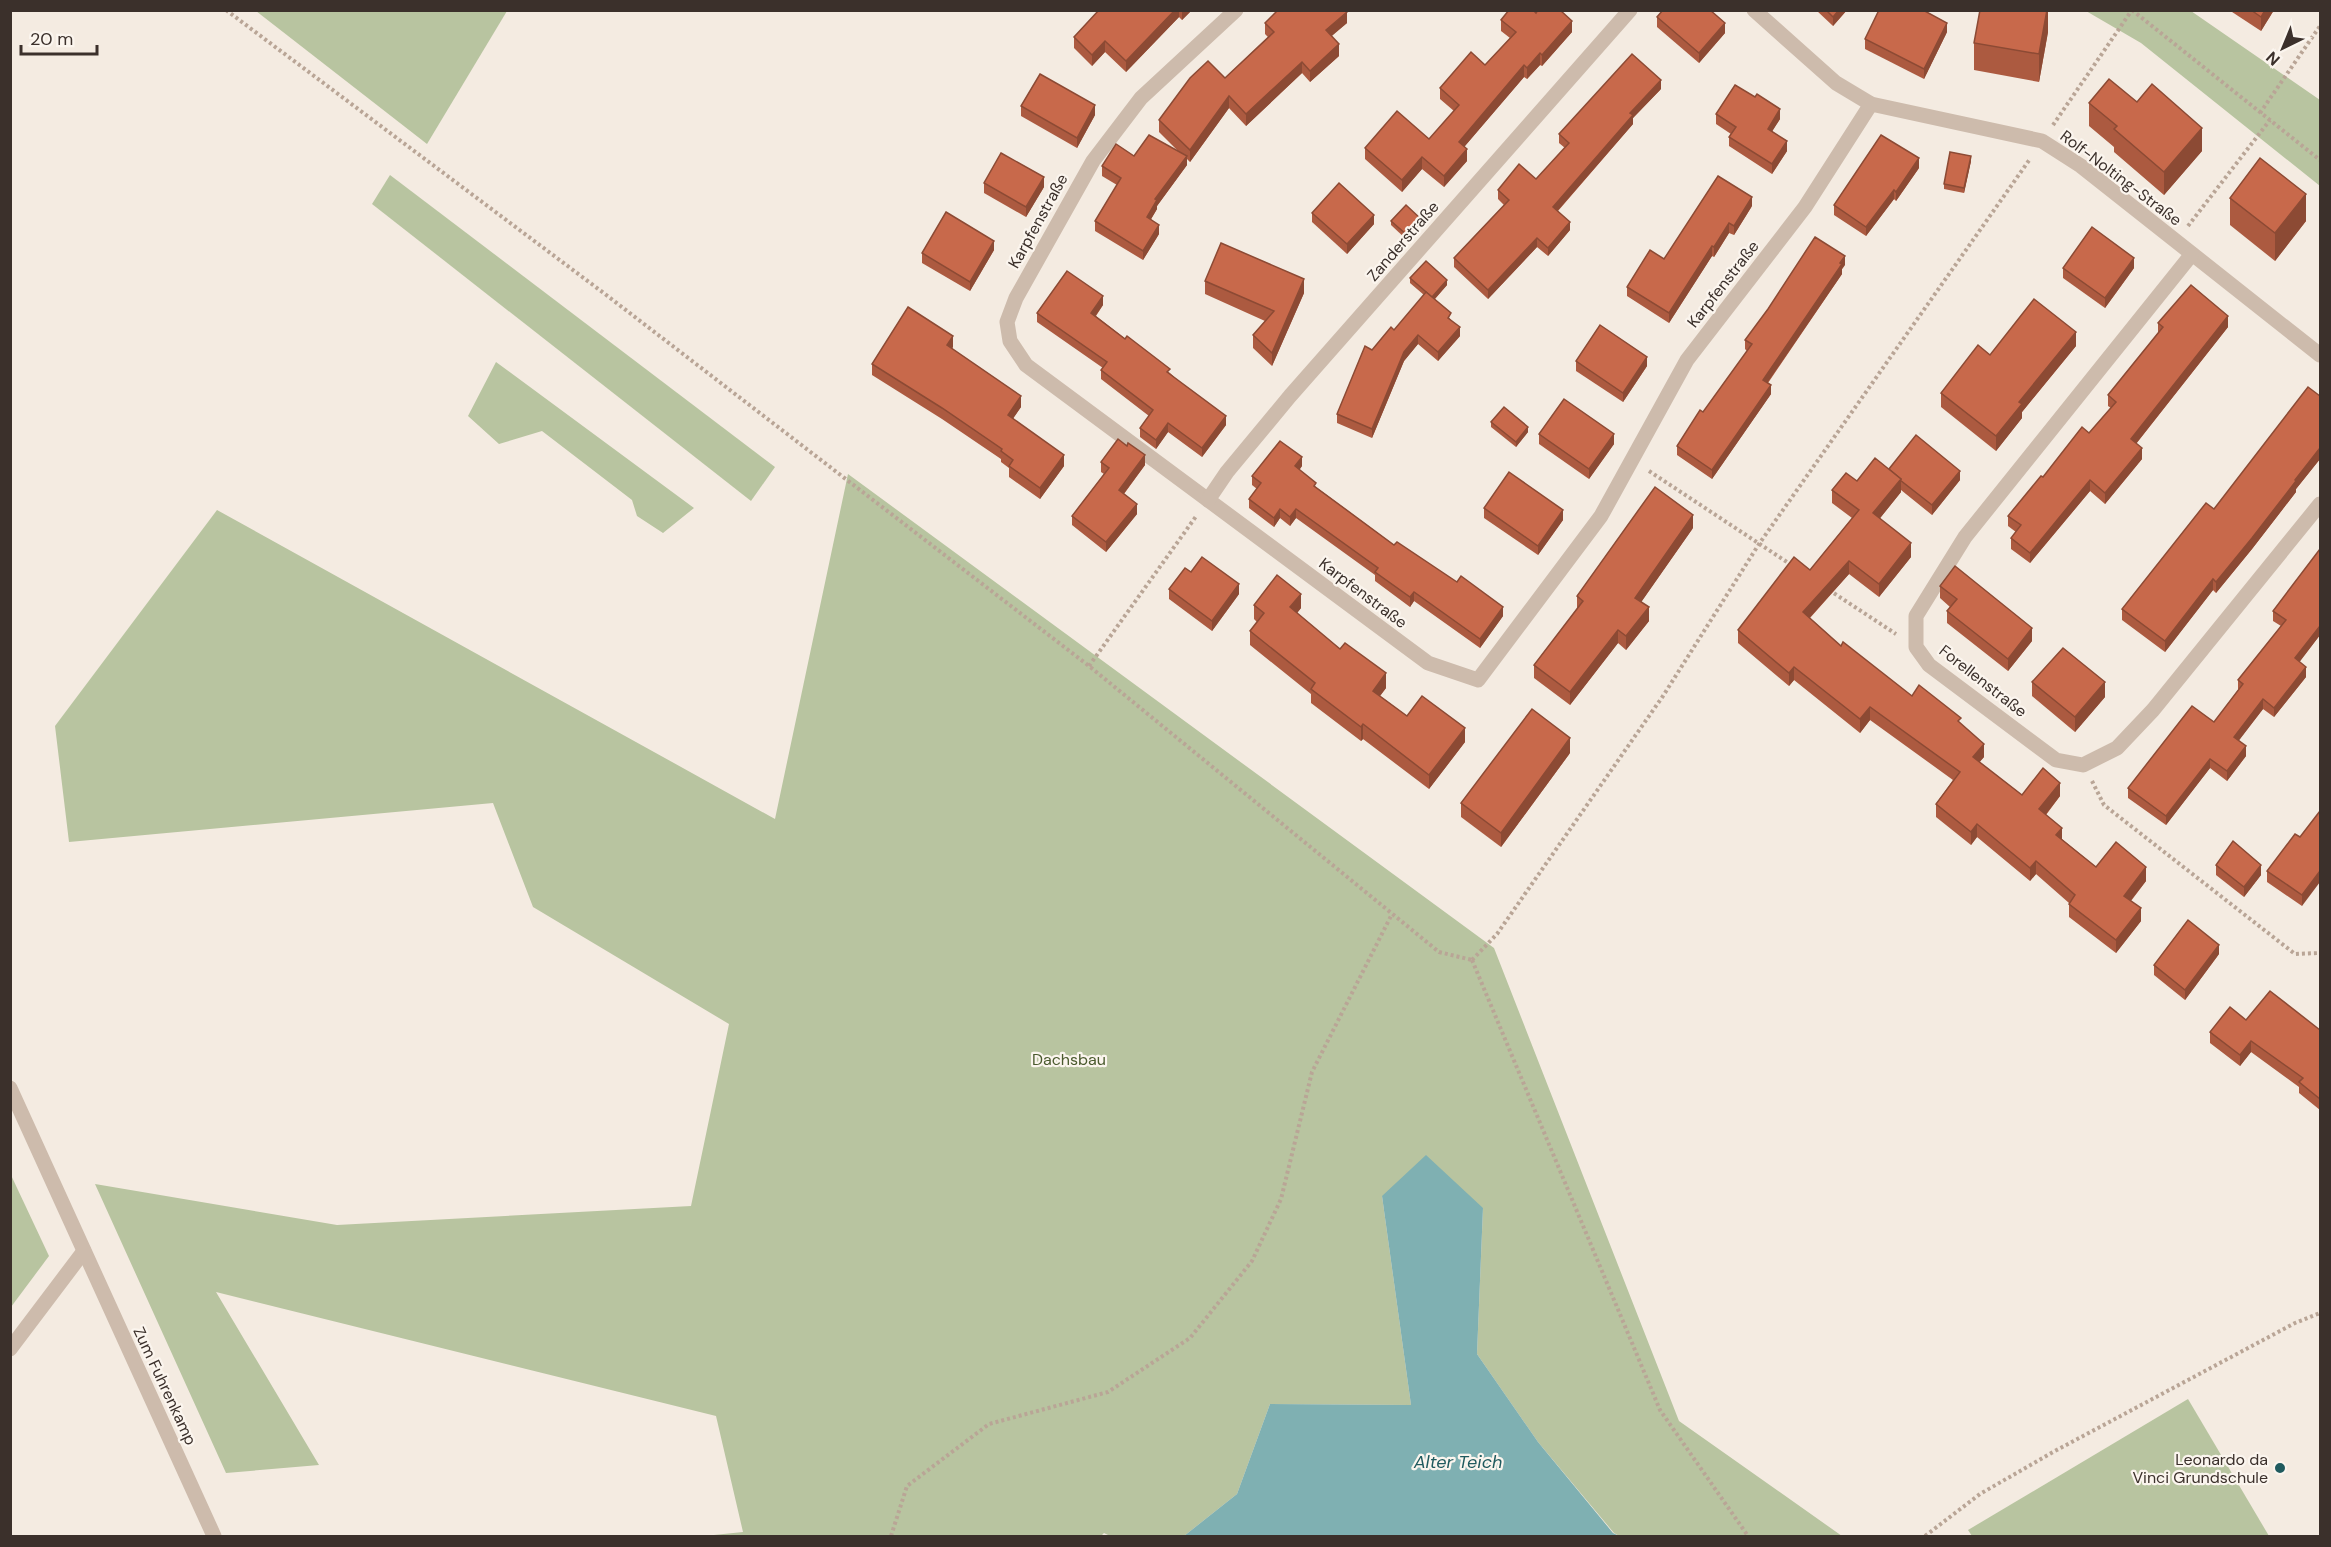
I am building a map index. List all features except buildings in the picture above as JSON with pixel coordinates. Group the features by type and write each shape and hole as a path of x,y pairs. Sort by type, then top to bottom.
{"street":[{"name":"Karpfenstraße","path":"1236,10 1142,98 1093,161 1016,298 1007,322 1010,341 1026,366 1428,663 1478,680 1601,516 1687,360 1805,207 1870,104"},
{"name":"Zanderstraße","path":"1208,500 1227,472 1290,396 1630,10"},
{"name":"Rolf-Nolting-Straße","path":"1754,10 1836,83 1870,104 2042,141 2081,166 2320,355"},
{"name":"Forellenstraße","path":"2083,765 2056,760 1929,664 1916,647 1916,616 1965,537 2192,254"},
{"path":"2083,765 2117,748 2153,710 2320,504"},
{"name":"Zum Fuhrenkamp","path":"10,1088 214,1536"},
{"path":"10,1349 84,1251"}],"path":[{"path":"226,10 604,294 1089,666 1439,952 1472,960"},
{"path":"1472,960 1497,934 1663,696 1759,544 2132,10 2320,160"},
{"path":"2260,113 2320,26"},
{"path":"2176,241 2270,120"},
{"path":"1632,460 1797,569"},
{"path":"1089,666 1208,500"},
{"path":"1827,588 1916,647"},
{"path":"2083,765 2104,805 2295,954 2320,953"},
{"path":"891,1536 908,1486 989,1424 1108,1392 1118,1386 1190,1338 1252,1262 1281,1199 1312,1072 1392,914"},
{"path":"1472,960 1660,1410 1748,1536"},
{"path":"1925,1536 1980,1494 2053,1452 2295,1323 2320,1313"}],"green space":[{"path":"256,11 507,11 427,144"},
{"path":"2086,11 2191,11 2320,100 2320,186 2141,43"},
{"path":"390,175 775,467 751,501 372,204"},
{"path":"496,362 694,508 663,533 637,516 632,500 542,431 499,444 468,416"},
{"name":"Dachsbau","path":"848,474 1494,948 1679,1421 1842,1536 1619,1536 1614,1533 1538,1442 1477,1354 1483,1208 1382,1196 1411,1405 1270,1404 1237,1494 1184,1536 1110,1536 1104,1533 1101,1536 704,1536 743,1532 716,1416 216,1292 319,1465 226,1473 95,1184 337,1225 691,1206 729,1024 533,907 493,803 69,842 55,726 217,510 775,819"},
{"path":"10,1173 49,1256 11,1307 10,1307"},
{"path":"2188,1399 2269,1536 1972,1536 1968,1530"}],"water":[{"name":"Alter Teich","path":"1426,1155 1483,1208 1477,1354 1538,1442 1613,1533 1619,1536 1184,1536 1237,1494 1270,1404 1411,1405 1382,1196"}],"place":[{"name":"Leonardo da Vinci Grundschule","path":"2280,1468"}]}
